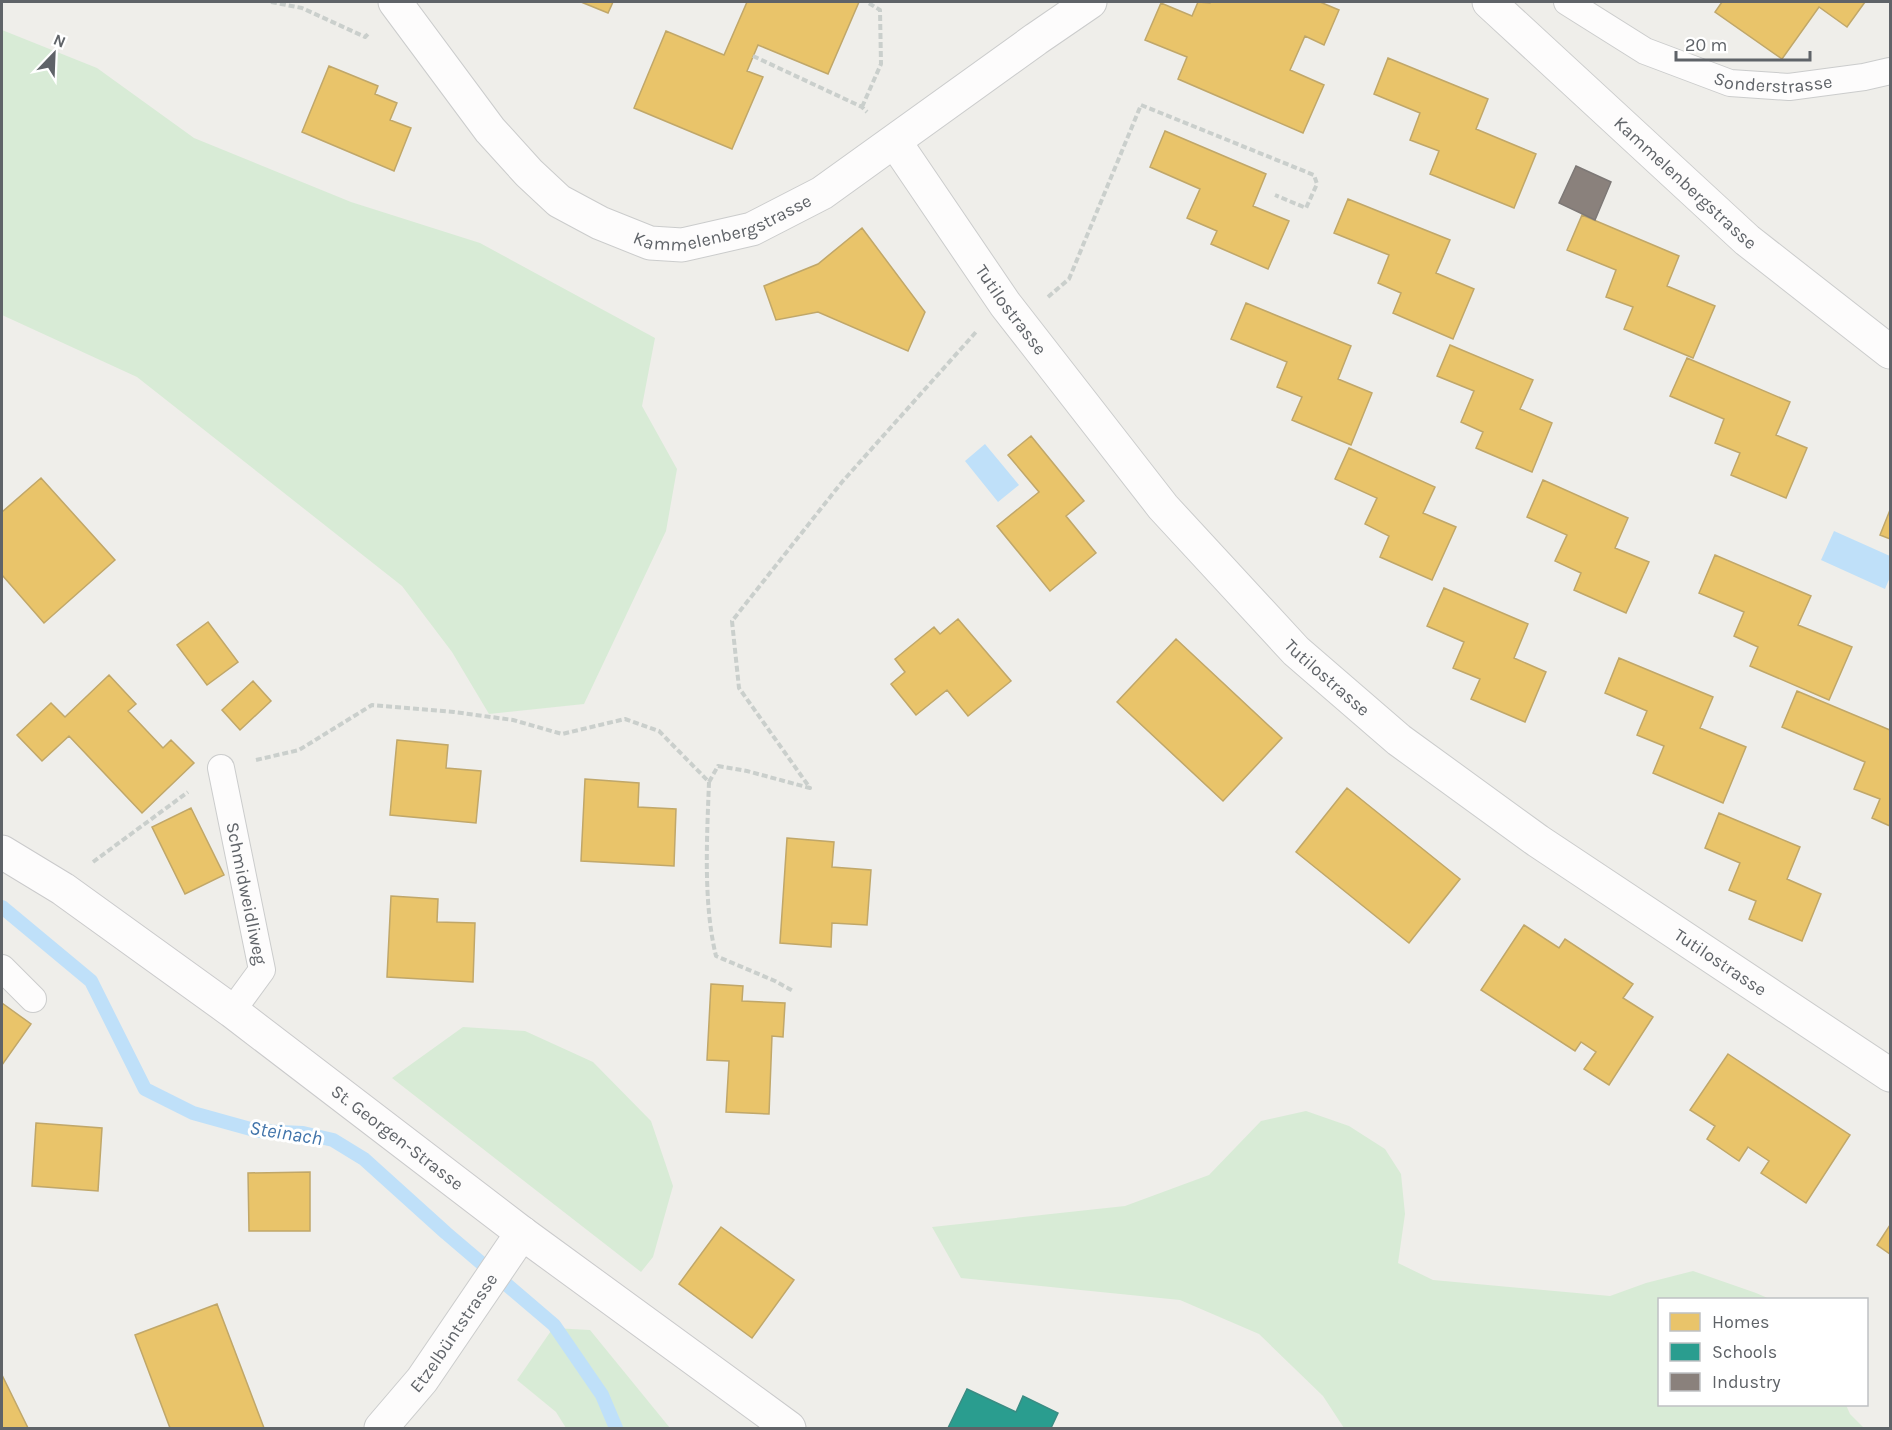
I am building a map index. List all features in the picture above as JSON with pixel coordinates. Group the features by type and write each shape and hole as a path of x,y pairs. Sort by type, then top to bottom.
{"street":[{"name":"Kammelenbergstrasse","path":"395,2 490,130 529,173 559,201 600,223 650,243 682,245 752,229 822,193 884,131 1036,39 1090,2"},
{"name":"Kammelenbergstrasse","path":"1489,2 1747,240 1890,352"},
{"name":"Tutilostrasse","path":"884,131 1005,304 1163,507 1296,651 1399,740 1538,841 1890,1075"},
{"name":"St. Georgen-Strasse","path":"2,852 63,889 232,1011 522,1233 789,1428"},
{"name":"Etzelbüntstrasse","path":"381,1428 422,1380 522,1233"}],"lane":[{"name":"Sonderstrasse","path":"1567,2 1645,51 1730,83 1789,87 1864,77 1890,70"},
{"name":"Schmidweidliweg","path":"221,768 262,970 232,1011"},
{"path":"2,968 33,999"}],"path":[{"path":"271,2 302,8 365,37 371,32"},
{"path":"862,106 881,64 880,10 867,2"},
{"path":"753,56 862,106 884,131"},
{"path":"1044,300 1068,279 1141,105 1314,175 1317,184 1306,208 1275,195"},
{"path":"793,991 716,956 712,940 707,864 709,782 718,766 747,771 810,788 739,688 732,621 842,482 976,332"},
{"path":"84,868 221,768 299,750 372,705 513,720 562,734 625,719 659,731 709,782"}],"green space":[{"path":"2,30 97,68 194,138 351,202 480,243 655,338 642,406 677,469 666,531 584,704 489,714 452,652 402,586 137,377 2,315"},
{"path":"463,1027 525,1031 593,1062 651,1121 673,1186 653,1257 641,1272 392,1078"},
{"path":"1306,1111 1349,1126 1385,1149 1401,1174 1405,1214 1398,1263 1433,1280 1610,1296 1646,1283 1693,1271 1768,1298 1658,1298 1658,1406 1846,1406 1850,1414 1864,1428 1344,1428 1323,1396 1259,1334 1180,1300 961,1278 932,1227 1125,1206 1209,1175 1261,1121"},
{"path":"553,1328 590,1330 670,1428 566,1428 556,1412 517,1380"}],"water":[{"path":"985,444 1019,485 998,502 965,461"},
{"path":"1834,531 1890,556 1890,577 1885,589 1821,560"}],"building: Homes":[{"path":"581,2 613,2 608,13"},
{"path":"747,2 859,2 828,74 758,45 747,71 763,77 732,149 634,108 666,31 724,55"},
{"path":"1198,2 1320,2 1339,10 1324,45 1305,36 1290,70 1324,85 1303,133 1178,79 1187,57 1145,40 1161,3 1192,16"},
{"path":"1722,2 1865,2 1847,27 1819,7 1782,59 1715,12"},
{"path":"1388,58 1488,99 1476,129 1536,154 1514,208 1430,174 1439,151 1410,140 1420,113 1374,94"},
{"path":"329,66 378,86 375,94 397,103 390,120 411,128 394,171 302,132"},
{"path":"1165,131 1266,174 1253,206 1289,221 1268,269 1211,244 1217,231 1187,218 1200,189 1150,167"},
{"path":"1348,199 1450,240 1436,273 1474,289 1453,339 1393,313 1401,293 1378,283 1389,255 1334,233"},
{"path":"1582,215 1679,256 1667,286 1715,306 1693,358 1624,329 1633,307 1606,297 1616,270 1567,250"},
{"path":"862,228 925,312 908,351 818,312 776,320 764,286 818,264"},
{"path":"1246,303 1351,346 1338,379 1372,393 1351,445 1292,420 1302,397 1277,387 1287,362 1231,339"},
{"path":"1450,345 1533,380 1520,409 1552,423 1532,472 1476,448 1483,432 1461,422 1474,391 1437,376"},
{"path":"1687,358 1790,402 1776,435 1807,448 1786,498 1731,475 1740,453 1715,443 1724,419 1670,396"},
{"path":"1031,436 1084,501 1066,516 1096,553 1050,591 997,526 1039,492 1008,455"},
{"path":"1349,448 1435,487 1423,513 1456,527 1432,580 1380,557 1389,536 1365,524 1377,498 1335,479"},
{"path":"41,478 115,560 44,623 2,575 2,512"},
{"path":"1543,480 1628,518 1615,548 1649,562 1626,613 1574,590 1581,573 1555,561 1567,535 1527,517"},
{"path":"1890,510 1890,539 1880,535"},
{"path":"1715,555 1811,596 1798,625 1852,647 1829,700 1750,666 1758,647 1734,636 1744,612 1699,593"},
{"path":"1444,588 1528,624 1514,658 1546,672 1525,722 1471,699 1480,679 1453,668 1464,642 1427,626"},
{"path":"958,619 1011,681 968,716 947,690 916,715 891,684 905,672 895,659 934,627 940,634"},
{"path":"208,622 238,662 207,685 177,645"},
{"path":"1176,639 1282,738 1223,801 1117,702"},
{"path":"1619,658 1713,697 1700,728 1746,747 1723,803 1653,773 1664,746 1637,735 1647,711 1605,693"},
{"path":"109,675 136,704 128,711 163,748 171,740 194,763 142,813 69,736 42,761 17,735 51,703 65,717"},
{"path":"253,681 271,701 240,730 222,710"},
{"path":"1797,691 1890,730 1890,826 1872,818 1880,799 1854,789 1865,762 1782,727"},
{"path":"397,740 448,745 446,768 481,771 476,823 390,815"},
{"path":"585,779 639,783 638,807 676,809 674,866 581,861"},
{"path":"1347,788 1460,879 1409,943 1296,852"},
{"path":"191,808 224,875 185,894 152,827"},
{"path":"1719,813 1800,847 1787,879 1821,894 1802,941 1749,919 1756,901 1729,890 1740,863 1705,848"},
{"path":"787,838 834,842 832,867 871,870 867,925 832,923 831,947 780,943"},
{"path":"391,896 438,899 437,922 475,923 473,982 387,977"},
{"path":"1524,925 1559,948 1565,939 1633,984 1623,998 1653,1017 1609,1085 1584,1069 1596,1052 1581,1042 1575,1051 1481,990"},
{"path":"711,984 743,986 742,1001 785,1003 783,1037 772,1036 769,1114 726,1112 729,1061 707,1060"},
{"path":"2,1003 31,1024 2,1065"},
{"path":"1728,1054 1850,1135 1806,1203 1761,1173 1769,1161 1748,1147 1739,1161 1707,1139 1715,1126 1690,1110"},
{"path":"36,1123 102,1128 98,1191 32,1186"},
{"path":"310,1172 310,1231 249,1231 248,1173"},
{"path":"1890,1225 1890,1254 1877,1245"},
{"path":"721,1227 794,1280 752,1338 679,1284"},
{"path":"217,1304 264,1428 170,1428 135,1335"},
{"path":"2,1375 28,1428 2,1428"}],"building: Schools":[{"path":"967,1389 1016,1412 1023,1396 1058,1413 1051,1428 948,1428"}],"building: Industry":[{"path":"1576,166 1611,182 1595,220 1559,203"}],"waterway":[{"name":"Steinach","path":"2,907 91,981 145,1089 193,1113 258,1131 303,1133 333,1140 364,1159 554,1325 602,1395 616,1428"}]}
